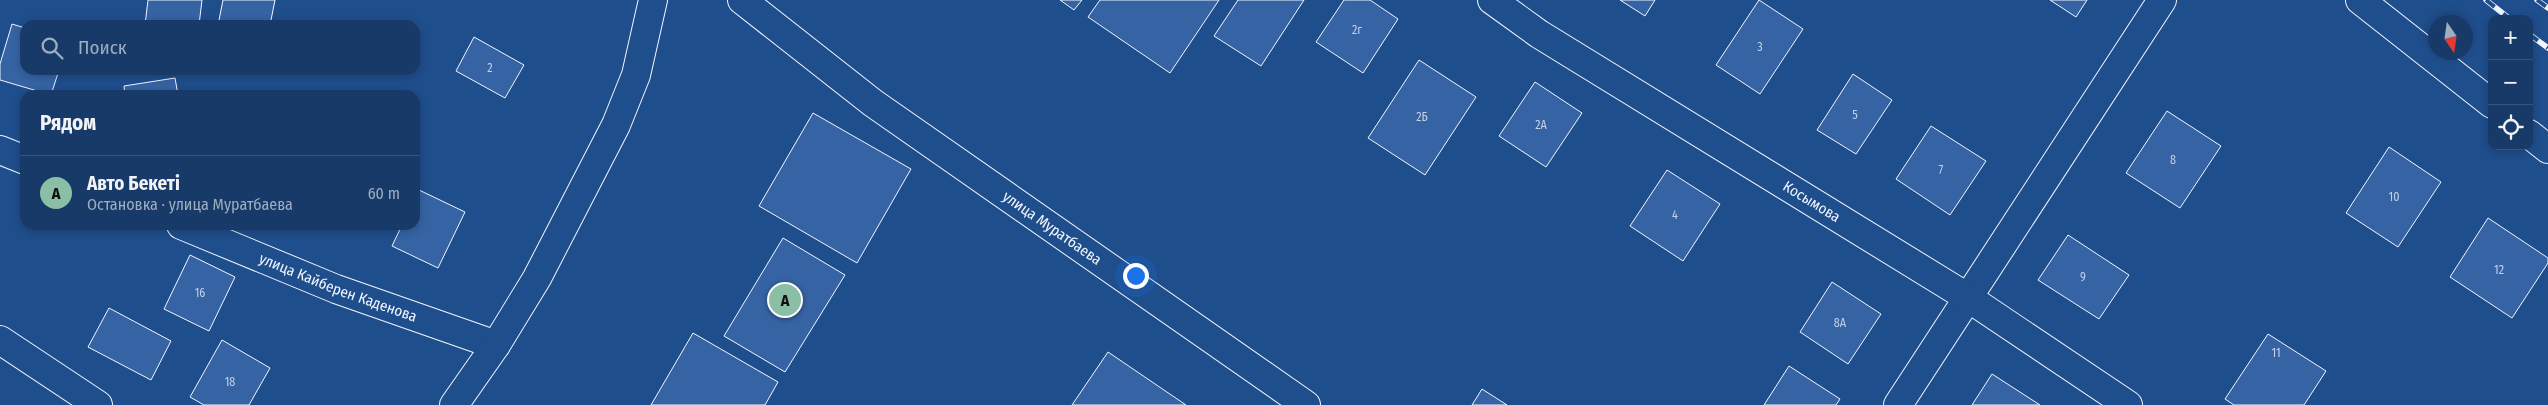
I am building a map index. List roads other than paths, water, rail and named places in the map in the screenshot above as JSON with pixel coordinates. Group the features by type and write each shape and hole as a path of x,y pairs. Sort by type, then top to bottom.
{"street":[{"path":"454,405 496,345 538,278 616,125 636,75 653,0"},
{"name":"улица Муратбаева","path":"742,0 873,103 1306,405"},
{"name":"Косымова","path":"1492,0 1539,34 1967,297 2128,405"},
{"path":"1898,405 2162,0"},
{"path":"2360,0 2488,101"},
{"path":"2533,137 2548,149"},
{"path":"0,150 20,158"},
{"name":"улица Кайберен Каденова","path":"193,230 336,289 496,345"},
{"path":"0,340 98,405"}],"railway":[{"path":"2486,0 2505,15"},
{"path":"2537,0 2548,8"},
{"path":"2533,37 2548,48"}],"place":[{"name":"Авто Бекетi","path":"785,300"}]}
